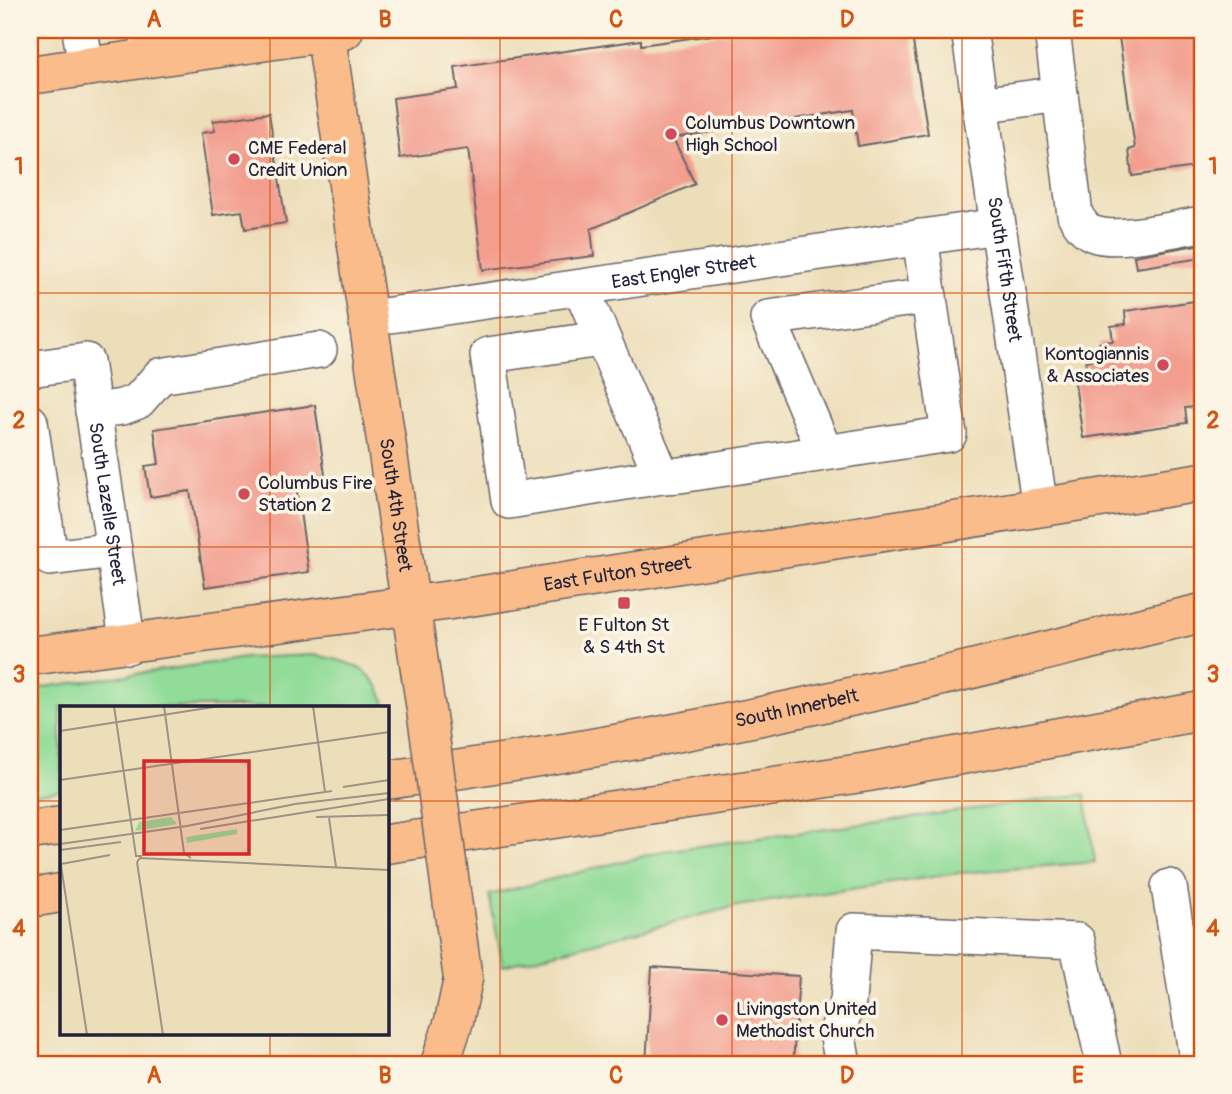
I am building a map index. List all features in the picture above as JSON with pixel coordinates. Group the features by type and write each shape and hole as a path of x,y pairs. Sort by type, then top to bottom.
{"main road":[{"path":"30,75 86,67 148,44 331,31"},
{"name":"South 4th Street","path":"331,31 463,979 468,1064"},
{"name":"East Fulton Street","path":"30,656 128,646 411,606 1202,482"},
{"name":"South Innerbelt","path":"388,780 497,765 699,728 879,691 1202,613"},
{"path":"388,844 868,772 1202,711"},
{"path":"30,830 60,826"},
{"path":"30,898 60,893"},
{"name":"South 4th Street","path":"440,1064 454,1021 463,979"}],"street":[{"path":"80,30 86,67"},
{"name":"South Fifth Street","path":"969,30 1040,508"},
{"path":"1052,30 1075,215 1081,225 1094,234 1115,236 1202,223"},
{"path":"980,105 1060,94"},
{"name":"East Engler Street","path":"370,318 998,226"},
{"path":"601,339 488,355 509,501 949,434 920,237"},
{"path":"580,288 662,476"},
{"path":"825,452 768,318 929,296"},
{"path":"93,411 122,407 138,401 160,376 319,350"},
{"name":"South Lazelle Street","path":"30,369 86,361 128,646"},
{"path":"30,422 50,558 114,550"},
{"path":"1169,887 1198,1064"},
{"path":"843,1064 837,1032 848,1001 854,931 1077,940 1104,1064"}],"green space":[{"path":"313,655 349,664 369,675 382,694 385,706 60,706 60,790 30,795 30,689 245,658"},
{"path":"1085,794 1095,862 959,873 737,906 503,966 489,895 663,851"}],"building":[{"path":"747,30 911,30 928,134 858,146 853,110 673,138 695,184 591,229 594,256 483,270 468,149 400,158 393,98 458,89 455,67 641,40 641,45"},
{"path":"1118,30 1196,30 1202,71 1202,166 1132,176 1129,150 1135,148"},
{"name":"CME Federal Credit Union","path":"269,113 286,223 245,229 242,211 213,215 201,133 215,131 213,121"},
{"path":"1202,244 1202,258 1136,268 1134,256"},
{"path":"1202,300 1202,406 1185,408 1187,423 1083,438 1074,377 1088,375 1086,361 1101,359 1099,343 1113,341 1111,326 1126,324 1125,311"},
{"name":"Columbus Fire Station 2","path":"315,405 325,475 295,480 309,572 205,587 190,491 150,497 145,466 159,464 154,429"},
{"name":"Livingston United Methodist Church","path":"652,967 799,976 793,1064 646,1064"}],"place":[{"name":"Columbus Downtown High School","path":"671,134"},
{"name":"CME Federal Credit Union","path":"234,159"},
{"name":"Kontogiannis & Associates","path":"1163,365"},
{"name":"Columbus Fire Station 2","path":"244,494"},
{"name":"E Fulton St & S 4th St","path":"624,603"},
{"name":"Livingston United Methodist Church","path":"722,1020"}]}
